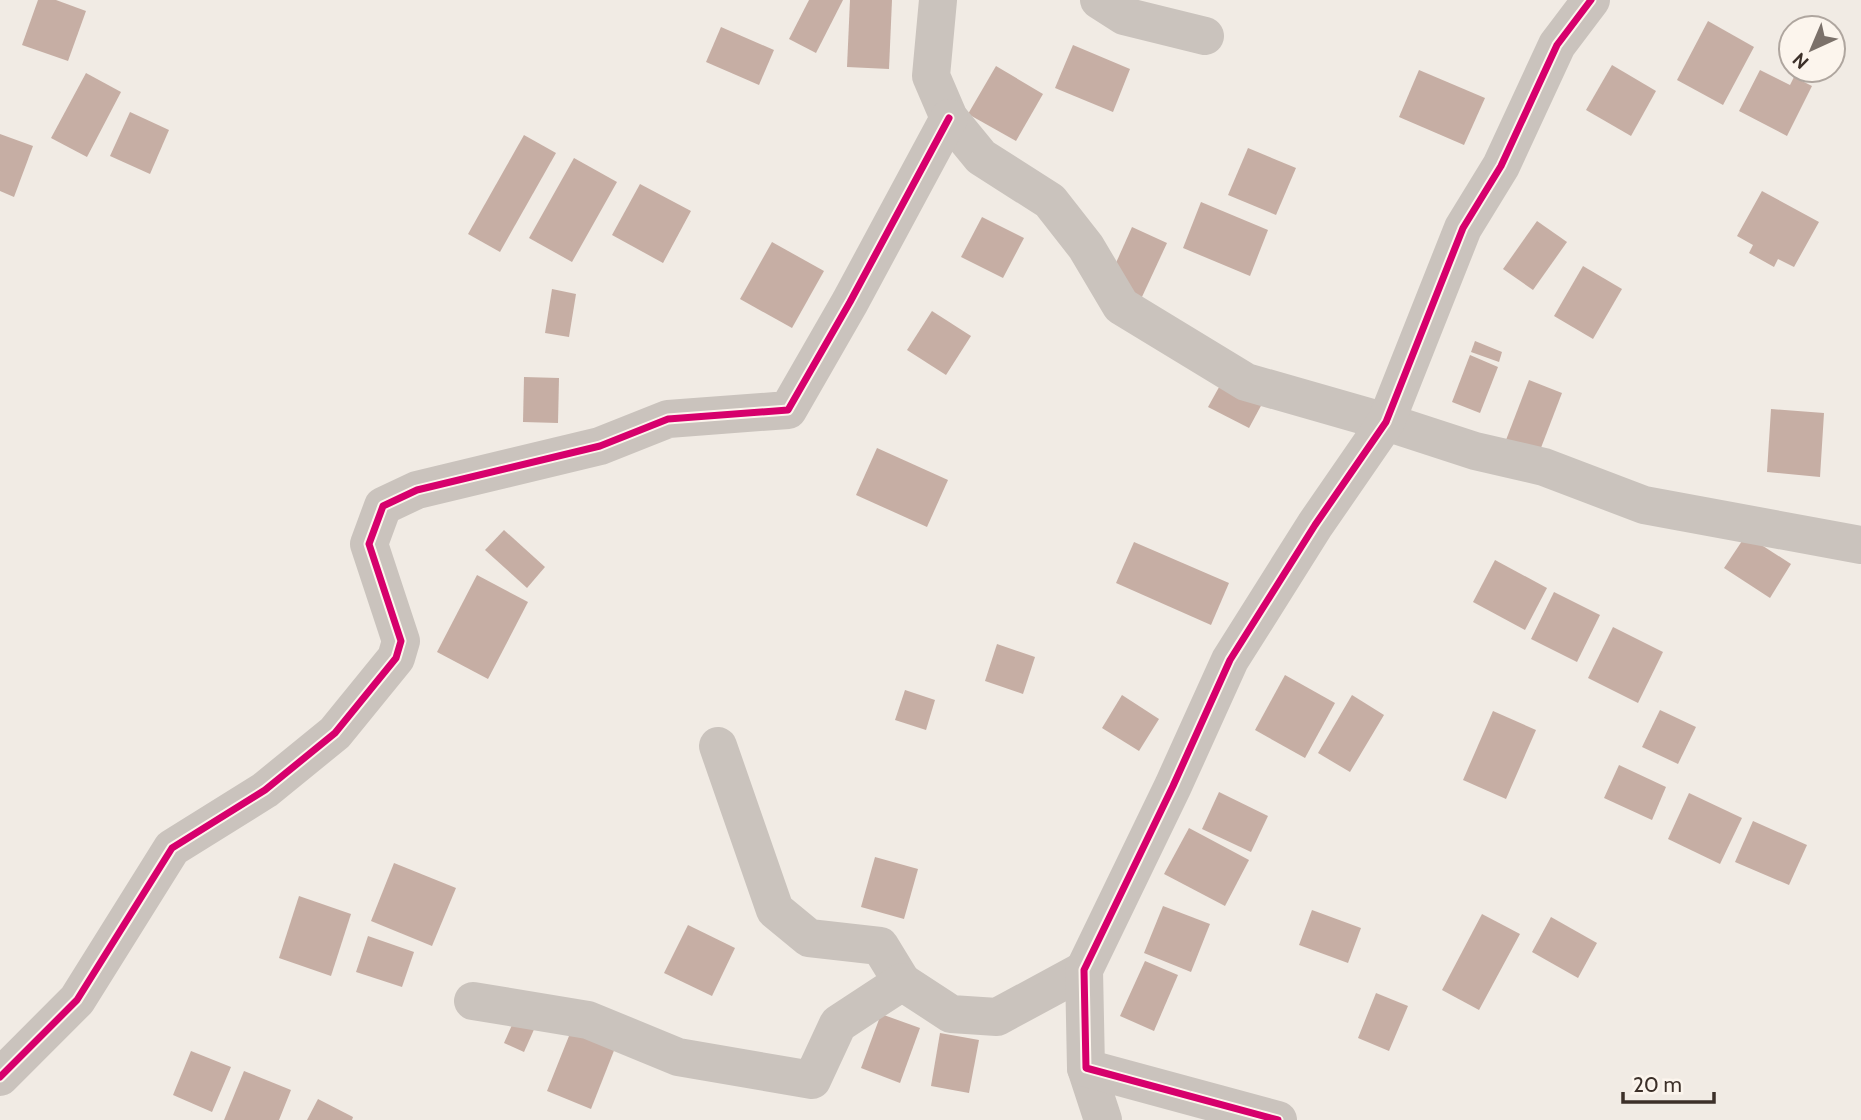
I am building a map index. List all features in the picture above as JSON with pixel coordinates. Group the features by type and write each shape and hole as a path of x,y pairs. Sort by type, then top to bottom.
{"street":[{"path":"938,0 931,76 949,118 981,157 1050,201 1086,247 1121,306 1246,382 1475,451 1544,467 1644,505 1861,545"},
{"path":"1099,0 1124,16 1205,36"},
{"path":"1103,1120 1086,1068 1084,970 1173,786 1230,660 1315,525 1386,422 1463,228 1502,166 1557,45 1591,0"},
{"path":"0,1077 77,1000 172,848 265,790 335,733 396,658 401,641 369,544 383,506 417,490 600,446 668,419 788,410 850,302 949,118"},
{"path":"718,746 775,910 809,938 880,946 902,982 951,1014 997,1017 1084,970"},
{"path":"473,1001 588,1020 678,1058 812,1080 838,1024 902,982"},
{"path":"1086,1068 1278,1120"}],"building":[{"path":"38,0 56,0 86,11 68,61 22,45"},
{"path":"809,0 843,0 816,53 789,39"},
{"path":"850,0 892,0 889,69 847,67"},
{"path":"1708,21 1754,47 1723,105 1677,80"},
{"path":"721,27 774,50 759,85 706,62"},
{"path":"1073,45 1130,69 1113,112 1055,88"},
{"path":"1612,65 1656,91 1631,136 1586,110"},
{"path":"996,66 1043,94 1016,141 968,114"},
{"path":"1419,70 1485,98 1464,145 1399,117"},
{"path":"1760,70 1777,78 1777,84 1812,86 1787,136 1739,111"},
{"path":"86,73 121,92 87,157 51,138"},
{"path":"130,112 169,130 150,174 110,156"},
{"path":"0,134 33,146 14,197 0,191"},
{"path":"524,135 556,153 500,252 468,234"},
{"path":"1248,148 1296,168 1276,215 1228,195"},
{"path":"574,158 617,182 572,262 529,238"},
{"path":"640,184 691,211 663,263 612,235"},
{"path":"1762,191 1819,222 1794,267 1778,259 1774,267 1749,253 1753,245 1737,236"},
{"path":"1201,202 1268,230 1250,276 1183,248"},
{"path":"982,217 1024,238 1003,278 961,257"},
{"path":"1537,221 1567,242 1533,290 1503,269"},
{"path":"1132,227 1167,243 1141,299 1107,283"},
{"path":"772,242 824,271 792,328 740,299"},
{"path":"1583,266 1622,289 1593,339 1554,316"},
{"path":"552,289 576,294 569,337 545,333"},
{"path":"932,311 971,336 946,375 907,350"},
{"path":"1475,341 1502,352 1499,362 1471,352"},
{"path":"1470,355 1498,367 1480,413 1452,402"},
{"path":"524,377 559,378 558,423 523,422"},
{"path":"1223,380 1263,402 1249,428 1208,407"},
{"path":"1529,380 1562,393 1539,453 1506,440"},
{"path":"1771,409 1824,413 1820,477 1767,472"},
{"path":"877,448 948,480 927,527 856,495"},
{"path":"504,530 545,567 527,588 485,550"},
{"path":"1746,535 1791,564 1770,598 1724,568"},
{"path":"1134,542 1229,583 1211,625 1116,583"},
{"path":"1495,560 1547,588 1525,630 1473,602"},
{"path":"477,575 528,602 488,679 437,652"},
{"path":"1554,592 1600,615 1577,662 1531,639"},
{"path":"1613,627 1663,652 1638,703 1588,678"},
{"path":"997,644 1035,657 1023,694 985,681"},
{"path":"1285,675 1335,703 1305,758 1255,730"},
{"path":"905,690 935,700 926,730 895,720"},
{"path":"1122,695 1159,719 1139,751 1102,728"},
{"path":"1352,695 1384,715 1350,772 1318,753"},
{"path":"1660,710 1696,727 1678,764 1642,747"},
{"path":"1493,711 1536,730 1506,799 1463,780"},
{"path":"1619,765 1666,787 1652,820 1604,798"},
{"path":"1219,792 1268,816 1251,852 1202,829"},
{"path":"1689,793 1742,818 1720,864 1668,839"},
{"path":"1753,821 1807,845 1789,885 1735,862"},
{"path":"1189,828 1249,860 1225,906 1164,874"},
{"path":"875,857 918,869 904,919 861,907"},
{"path":"394,863 456,888 432,946 371,921"},
{"path":"299,896 351,914 331,976 279,958"},
{"path":"1163,906 1210,924 1191,972 1144,953"},
{"path":"1312,910 1361,928 1348,963 1299,945"},
{"path":"1482,914 1520,934 1479,1010 1442,990"},
{"path":"1551,917 1597,943 1578,978 1532,952"},
{"path":"688,925 735,948 712,996 664,973"},
{"path":"368,936 414,952 402,987 356,972"},
{"path":"1145,961 1178,975 1154,1031 1120,1016"},
{"path":"1376,993 1408,1006 1389,1051 1358,1038"},
{"path":"881,1014 920,1028 900,1083 861,1068"},
{"path":"516,1016 536,1025 524,1052 504,1043"},
{"path":"571,1031 615,1048 591,1109 547,1091"},
{"path":"940,1033 979,1040 969,1093 931,1086"},
{"path":"191,1051 231,1067 212,1112 173,1095"},
{"path":"244,1071 291,1090 279,1120 224,1120"},
{"path":"318,1099 353,1117 352,1120 307,1120"}],"cycle path":[{"path":"1278,1120 1086,1068 1084,970 1173,786 1230,660 1315,525 1386,422 1463,228 1501,166 1557,45 1591,0"},
{"path":"0,1077 77,1000 172,848 265,790 335,733 396,658 401,641 369,544 383,506 417,490 600,446 668,419 788,410 850,302 949,118"}]}
